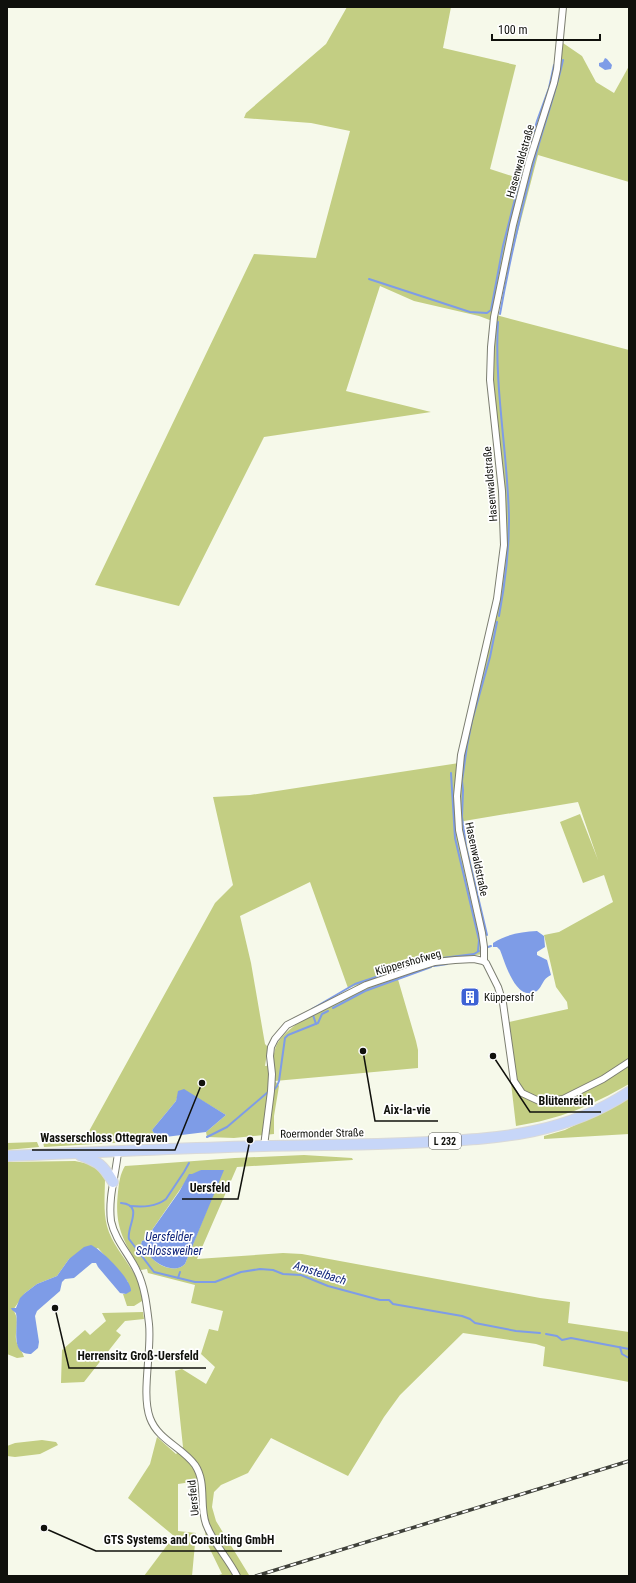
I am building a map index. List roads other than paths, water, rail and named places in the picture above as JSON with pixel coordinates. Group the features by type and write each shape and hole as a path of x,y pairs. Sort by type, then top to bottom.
{"main road":[{"name":"Roermonder Straße","path":"7,1156 264,1146 383,1144 504,1137 543,1130 577,1119 606,1106 629,1092"},
{"path":"74,1153 98,1163 104,1168 113,1182"}],"street":[{"name":"Hasenwaldstraße","path":"484,961 482,933 459,830 457,796 461,755 497,600 504,545 502,491 490,380 491,347 494,317 513,226 529,162 558,69 563,7"},
{"name":"Küppershofweg","path":"264,1146 271,1091 271,1047 275,1039 287,1025 366,984 435,962 474,959 484,961"},
{"path":"484,961 498,987 503,1003 514,1081 522,1093 539,1101 554,1101 573,1095 603,1079 629,1062"},
{"name":"Uersfeld","path":"118,1152 110,1206 111,1220 116,1238 138,1273 147,1308 150,1341 147,1400 149,1416 154,1427 159,1433 190,1459 198,1470 202,1486 206,1525 237,1576"}],"water":[{"path":"605,58 612,65 611,69 605,70 599,66 599,63 603,62"},
{"path":"537,931 544,936 545,947 537,952 537,955 547,960 551,975 546,978 537,991 530,993 523,992 512,980 500,950 497,947 493,947 493,943 514,934"},
{"path":"184,1089 226,1115 206,1132 157,1138 152,1130 176,1101 178,1091"},
{"name":"Uersfelder Schlossweiher","path":"201,1170 224,1170 185,1264 178,1268 166,1267 151,1257 141,1244 142,1241 145,1240 179,1192 189,1174"},
{"path":"91,1245 102,1252 115,1265 127,1280 131,1291 126,1294 120,1293 96,1263 92,1263 74,1278 65,1279 62,1282 60,1291 37,1311 35,1316 39,1342 38,1348 31,1354 24,1353 17,1345 17,1319 16,1313 11,1308 16,1308 20,1298 37,1284 57,1276 69,1259 84,1247"}],"waterway":[{"path":"500,314 528,184 563,60"},
{"path":"369,279 470,312 487,313 491,310 503,246 518,187 537,121 549,88 554,65"},
{"path":"498,322 497,347 499,396 509,520 506,568 499,616"},
{"path":"487,935 466,846 462,817 462,781 472,721 490,657 497,622"},
{"path":"451,773 455,838 479,940 478,951"},
{"path":"312,1009 355,984 427,960 474,954 479,951"},
{"path":"434,966 447,964"},
{"path":"333,1008 365,991 431,967"},
{"path":"274,1090 279,1081 285,1038 288,1035 318,1023 322,1014 328,1011"},
{"path":"313,1015 316,1024"},
{"path":"207,1137 227,1127 268,1092"},
{"path":"130,1206 149,1206 162,1202 166,1199 189,1163"},
{"name":"Amstelbach","path":"121,1203 128,1205 132,1208 133,1212 129,1239 154,1272 195,1282 215,1282 241,1272 260,1269 273,1270 283,1274 301,1275 328,1286 380,1300 389,1300 393,1304 462,1316 475,1323 516,1331 540,1333"},
{"name":"Amstelbach","path":"178,1278 180,1272"},
{"name":"Amstelbach","path":"546,1334 557,1336 562,1340 571,1338 629,1349"},
{"path":"620,1347 622,1354 629,1358"}],"railway":[{"path":"256,1576 629,1461"}],"place":[{"name":"Küppershof","path":"470,997"},
{"name":"Aix-la-vie","path":"363,1051"},
{"name":"Blütenreich","path":"493,1056"},
{"name":"Wasserschloss Ottegraven","path":"202,1083"},
{"name":"Uersfeld","path":"250,1140"},
{"name":"Herrensitz Groß-Uersfeld","path":"55,1308"},
{"name":"GTS Systems and Consulting GmbH","path":"44,1528"}]}
